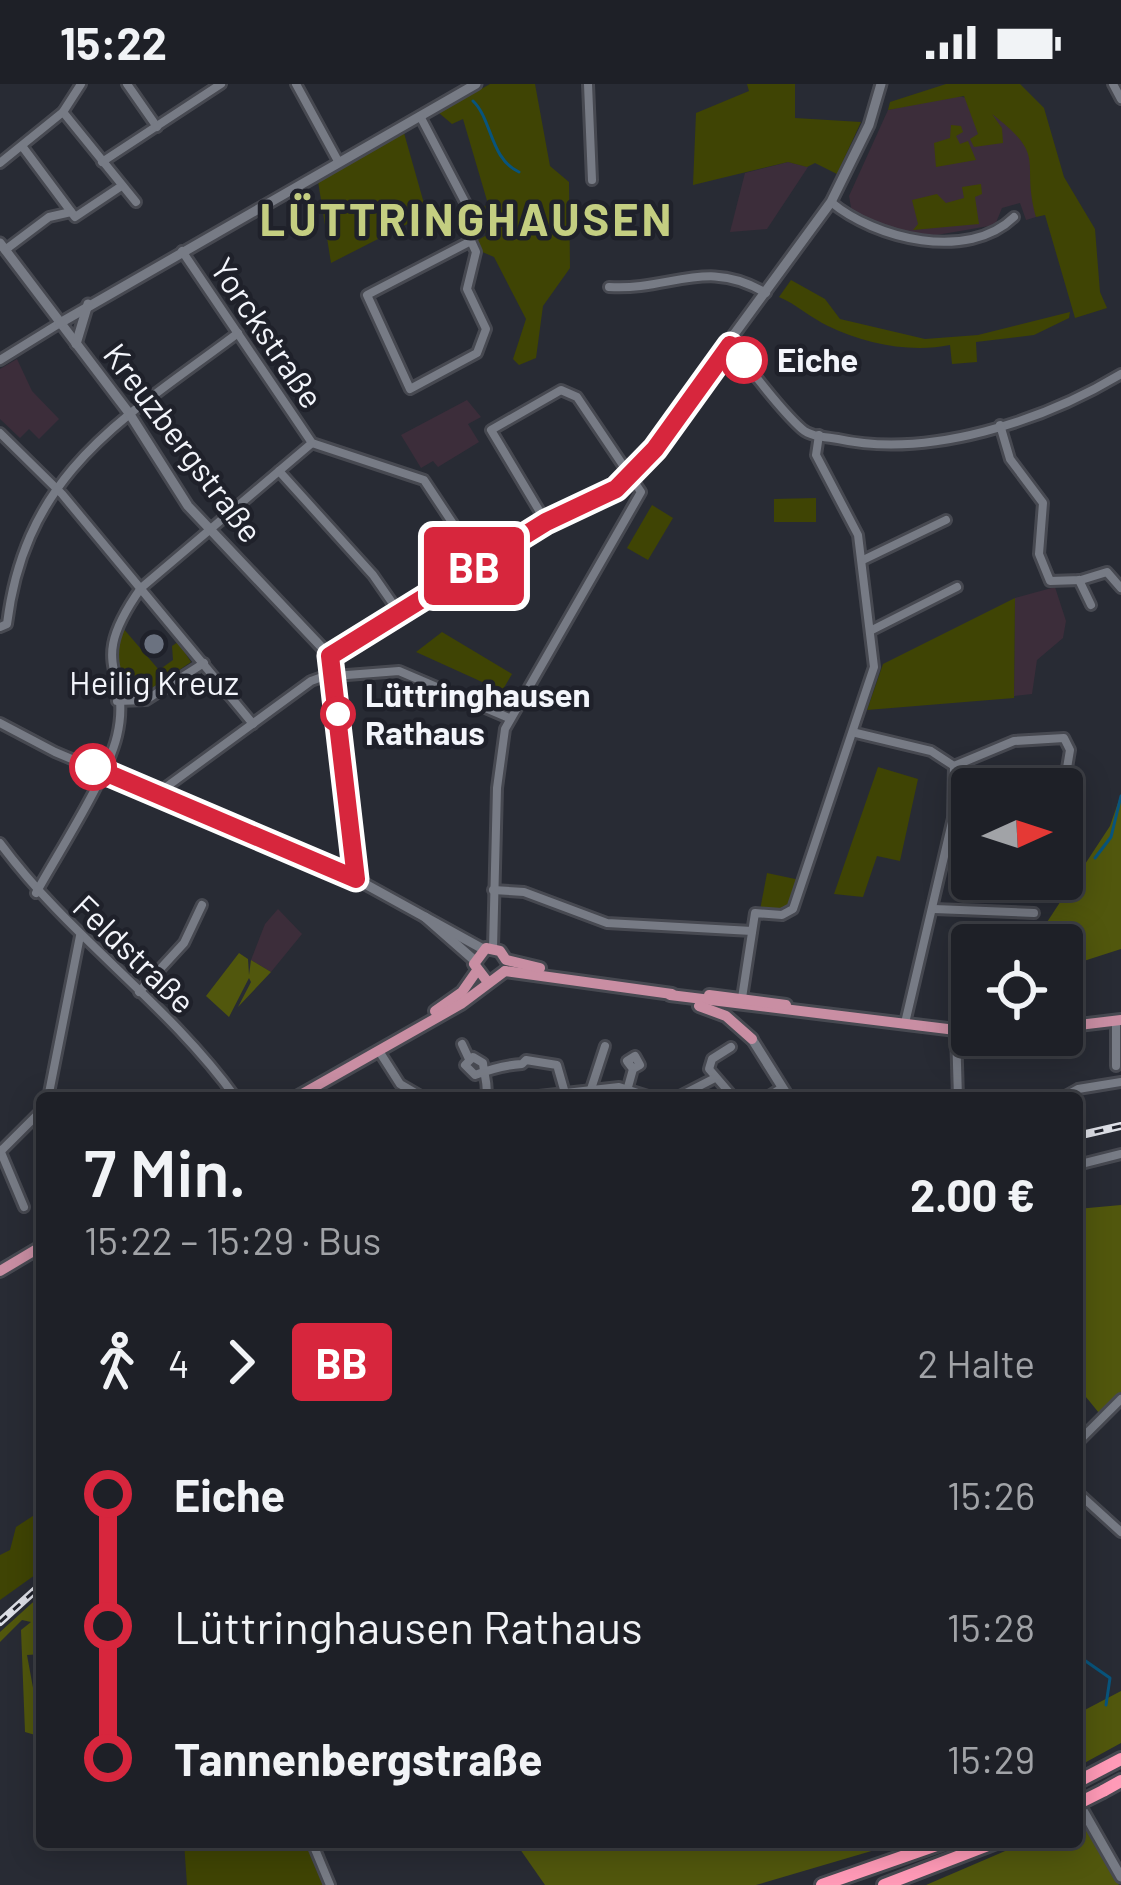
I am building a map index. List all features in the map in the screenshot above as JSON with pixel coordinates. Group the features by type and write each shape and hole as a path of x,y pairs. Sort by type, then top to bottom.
{"highway":[{"path":"1083,1779 1121,1759"},
{"path":"1083,1799 1121,1781"},
{"path":"822,1885 927,1848"},
{"path":"884,1885 980,1848"}],"main road":[{"path":"60,323 476,84"},
{"path":"881,84 868,125 831,202 631,475 604,497 546,522 330,656 356,879 425,917 481,958 672,996 951,1029"},
{"name":"Kreuzbergstraße","path":"3,246 129,413 208,530 330,656"},
{"path":"76,344 89,303"},
{"path":"481,958 487,981"},
{"path":"404,1034 464,990 481,958"},
{"path":"305,1092 461,1004 506,966"},
{"path":"672,996 718,1012 752,1039"},
{"path":"740,1028 741,1002"},
{"path":"741,1002 752,1039 784,1092"},
{"path":"1083,1024 1119,1020"},
{"path":"0,1271 36,1250"},
{"path":"1083,1812 1121,1877"}],"street":[{"path":"0,163 63,112 81,84"},
{"path":"127,84 157,128"},
{"path":"102,162 221,84"},
{"path":"296,84 338,161"},
{"path":"588,84 592,180"},
{"path":"1113,84 1121,99"},
{"path":"63,112 136,202"},
{"path":"420,116 475,221 471,241 476,252 467,289 486,329 480,350 410,388 367,295 471,241"},
{"path":"22,146 71,212 80,217 121,187"},
{"path":"831,202 873,227 924,240 975,235 1015,217"},
{"path":"3,246 49,218 71,212"},
{"name":"Yorckstraße","path":"181,250 313,443 424,480 479,563"},
{"path":"608,287 646,288 722,273 766,293"},
{"path":"0,360 60,323"},
{"path":"0,627 7,624 18,560 54,488 99,435 238,333"},
{"path":"730,345 797,422 818,435 894,444 1000,424 1074,400 1121,374"},
{"path":"481,958 493,890 499,763 509,718 602,553 638,502 639,488 631,475 577,397 561,390 491,430 546,522"},
{"path":"1000,424 1010,459 1043,503 1041,564 1053,583 1107,572 1121,588"},
{"path":"0,433 141,588 253,724"},
{"path":"741,1002 755,913 782,916 793,909 856,733 874,667 856,529 816,455 818,435"},
{"path":"36,893 117,739 117,700 110,669 112,635 141,588 313,443"},
{"path":"279,471 373,575 400,614"},
{"path":"863,560 946,520"},
{"path":"1079,580 1091,604"},
{"path":"872,630 957,587"},
{"path":"117,700 146,700 204,663"},
{"path":"157,794 311,681 334,674 396,670 509,718"},
{"path":"0,723 100,771 356,879"},
{"path":"856,733 931,751 954,766 1014,741 1064,738 1070,750 1067,768"},
{"path":"904,1024 951,830"},
{"name":"Feldstraße","path":"0,844 36,893 208,1059 232,1092"},
{"path":"493,890 524,892 607,922 752,931"},
{"path":"139,992 184,943 202,905"},
{"path":"934,909 1034,913"},
{"path":"50,1092 80,936"},
{"path":"1116,1066 1119,1020"},
{"path":"462,1044 469,1059 481,1060 485,1092"},
{"path":"590,1092 605,1046"},
{"path":"728,1092 709,1069 712,1059 731,1046"},
{"path":"378,1049 400,1084 414,1092"},
{"path":"957,1056 958,1092"},
{"path":"483,1072 526,1060 557,1065 565,1092"},
{"path":"628,1088 633,1070"},
{"path":"688,1092 715,1078"},
{"path":"1073,1092 1121,1082"},
{"path":"613,1092 628,1088 638,1092"},
{"path":"24,1207 0,1151 36,1116"},
{"path":"1083,1164 1121,1154"},
{"path":"1083,1437 1121,1400"},
{"path":"1083,1497 1121,1532"},
{"path":"315,1848 330,1885"}],"shaded area":[{"path":"952,95 983,101 1019,133 1032,158 1036,217 1026,220 1020,203 1002,208 995,225 925,237 893,231 852,213 849,196 888,110"},
{"path":"788,162 808,167 767,229 730,232 745,173"},
{"path":"17,359 32,391 59,419 39,439 29,429 20,438 0,419 0,369"},
{"path":"467,400 481,417 468,424 479,442 438,467 433,461 421,468 401,435"},
{"path":"1055,587 1066,621 1063,638 1037,660 1032,694 1014,696 1015,598"},
{"path":"278,909 302,934 271,972 251,960 265,924"}],"green space":[{"path":"490,84 535,84 550,166 569,182 570,268 543,306 536,358 519,365 513,359 526,319 494,257 480,251 476,241 487,235 475,212 488,204 463,119 452,124 439,113"},
{"path":"747,84 795,84 795,118 861,122 837,174 815,163 807,167 788,162 693,185 696,113 749,91"},
{"path":"946,84 1020,84 1044,108 1064,177 1095,229 1100,292 1107,308 1075,318 1045,215 1036,217 1027,151 1010,129 992,114 1002,128 1003,143 974,147 970,139 978,134 964,96 888,110 890,102"},
{"path":"951,125 961,126 963,132 956,136 960,144 968,141 976,160 936,167 934,143 950,138"},
{"path":"404,133 427,214 331,263 318,181"},
{"path":"981,184 982,194 975,197 979,224 913,230 918,224 912,200 937,194 946,203 964,198 962,187"},
{"path":"791,280 825,299 840,319 925,339 978,335 1070,312 1069,318 1034,335 976,342 977,362 952,364 950,345 888,345 822,323 779,297"},
{"path":"816,498 816,522 774,522 774,499"},
{"path":"652,505 673,518 648,560 627,548"},
{"path":"1015,598 1014,698 867,710 883,664"},
{"path":"122,627 159,670 173,660 172,646 178,642 191,662 145,693 127,694 116,661"},
{"path":"442,632 512,674 502,691 416,652"},
{"path":"878,767 918,779 900,861 877,856 863,897 834,894"},
{"path":"1121,794 1121,949 1083,961 1083,924 1046,924 1061,900 1083,900 1083,867 1110,826"},
{"path":"767,873 800,880 786,911 760,910"},
{"path":"239,953 248,959 249,975 251,960 271,972 238,1007 249,978 229,1017 206,996"},
{"path":"1121,1205 1121,1392 1099,1413 1083,1393 1083,1208"},
{"path":"36,1514 36,1574 0,1600 0,1555 10,1550 16,1527"},
{"path":"36,1599 36,1654 27,1655 36,1735 25,1732 21,1630 31,1622 22,1620 0,1642 0,1632"},
{"path":"1121,1691 1121,1743 1083,1764 1083,1711"},
{"path":"1083,1822 1119,1885 926,1885 1012,1848 1083,1848"},
{"path":"184,1848 308,1848 323,1885 187,1885"},
{"path":"519,1848 882,1848 756,1885 545,1885"}],"waterway":[{"path":"473,101 502,158 519,172"},
{"path":"1095,858 1111,837 1121,796"},
{"path":"1083,1659 1110,1678 1106,1705"}],"railway":[{"path":"1083,1135 1121,1126"},
{"path":"0,1622 36,1589"}],"bus line":[{"name":"BB","path":"93,767 356,879 330,656 546,522 616,489 655,449 730,345 744,360"}],"place":[{"name":"Eiche","path":"744,360"},
{"name":"Heilig Kreuz","path":"154,644"},
{"name":"Lüttringhausen Rathaus","path":"338,714"}],"district":[{"name":"LÜTTRINGHAUSEN","path":"467,220"}]}
